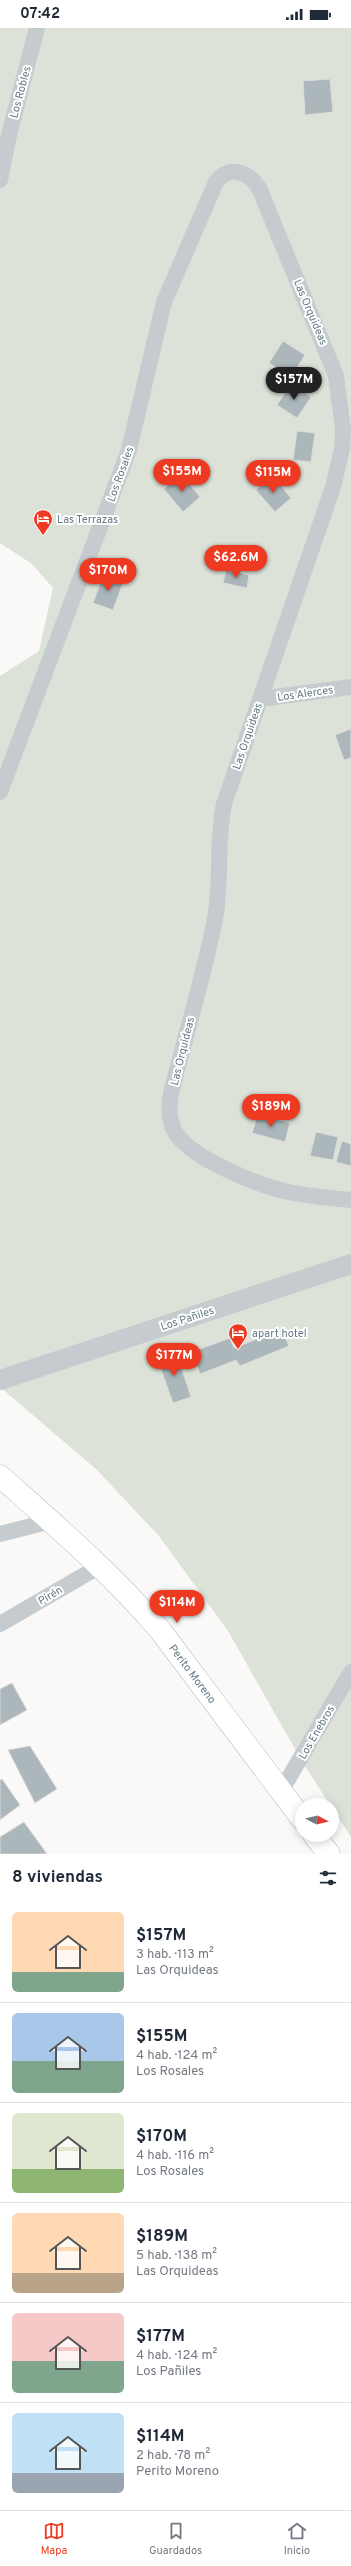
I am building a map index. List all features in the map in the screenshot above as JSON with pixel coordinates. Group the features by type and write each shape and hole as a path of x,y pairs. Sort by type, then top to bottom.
{"main road":[{"name":"Perito Moreno","path":"0,1476 100,1566 160,1630 295,1810"},
{"path":"319,1842 328,1854"}],"street":[{"name":"Los Robles","path":"0,180 9,135 37,28"},
{"name":"Los Rosales","path":"0,792 129,450 160,318 172,283 216,182 230,172 243,173"},
{"name":"Las Orquideas","path":"243,173 253,180 260,190 331,360 340,393 343,429 342,449 333,487 223,810 219,832 218,890 215,919 172,1090 170,1119 174,1130 189,1148 245,1177 283,1191 351,1200"},
{"name":"Los Alerces","path":"260,699 351,687"},
{"name":"Los Pañiles","path":"0,1380 351,1264"},
{"path":"0,1534 51,1521"},
{"name":"Pirén","path":"0,1624 100,1566"},
{"name":"Los Enebros","path":"281,1791 351,1672"}],"shaded area":[{"path":"0,28 351,28 351,1837 339,1818 339,1798 326,1798 303,1763 228,1631 159,1536 97,1470 0,1387 0,676 39,651 53,588 32,564 0,543"}],"building":[{"path":"330,79 333,112 305,115 303,81"},
{"path":"283,341 305,355 291,377 269,363"},
{"path":"291,384 311,397 297,418 277,405"},
{"path":"297,431 315,433 311,462 293,460"},
{"path":"181,474 200,497 183,512 164,489"},
{"path":"272,475 291,498 275,512 256,490"},
{"path":"226,570 249,575 247,588 223,583"},
{"path":"104,573 124,580 113,610 93,603"},
{"path":"351,729 351,758 344,760 335,735"},
{"path":"258,1114 290,1123 285,1142 252,1133"},
{"path":"316,1132 338,1137 333,1160 310,1156"},
{"path":"342,1141 351,1144 351,1166 336,1162"},
{"name":"apart hotel","path":"282,1329 289,1346 240,1366 236,1360 200,1374 192,1352 230,1338 234,1348"},
{"path":"176,1351 191,1397 173,1403 157,1358"},
{"path":"12,1683 27,1710 0,1725 0,1689"},
{"path":"30,1746 57,1789 35,1803 8,1750"},
{"path":"2,1779 20,1805 0,1820 0,1780"},
{"path":"24,1822 47,1854 0,1854 0,1837"}],"place":[{"name":"Las Terrazas","path":"43,536"},
{"name":"apart hotel","path":"238,1350"}]}
